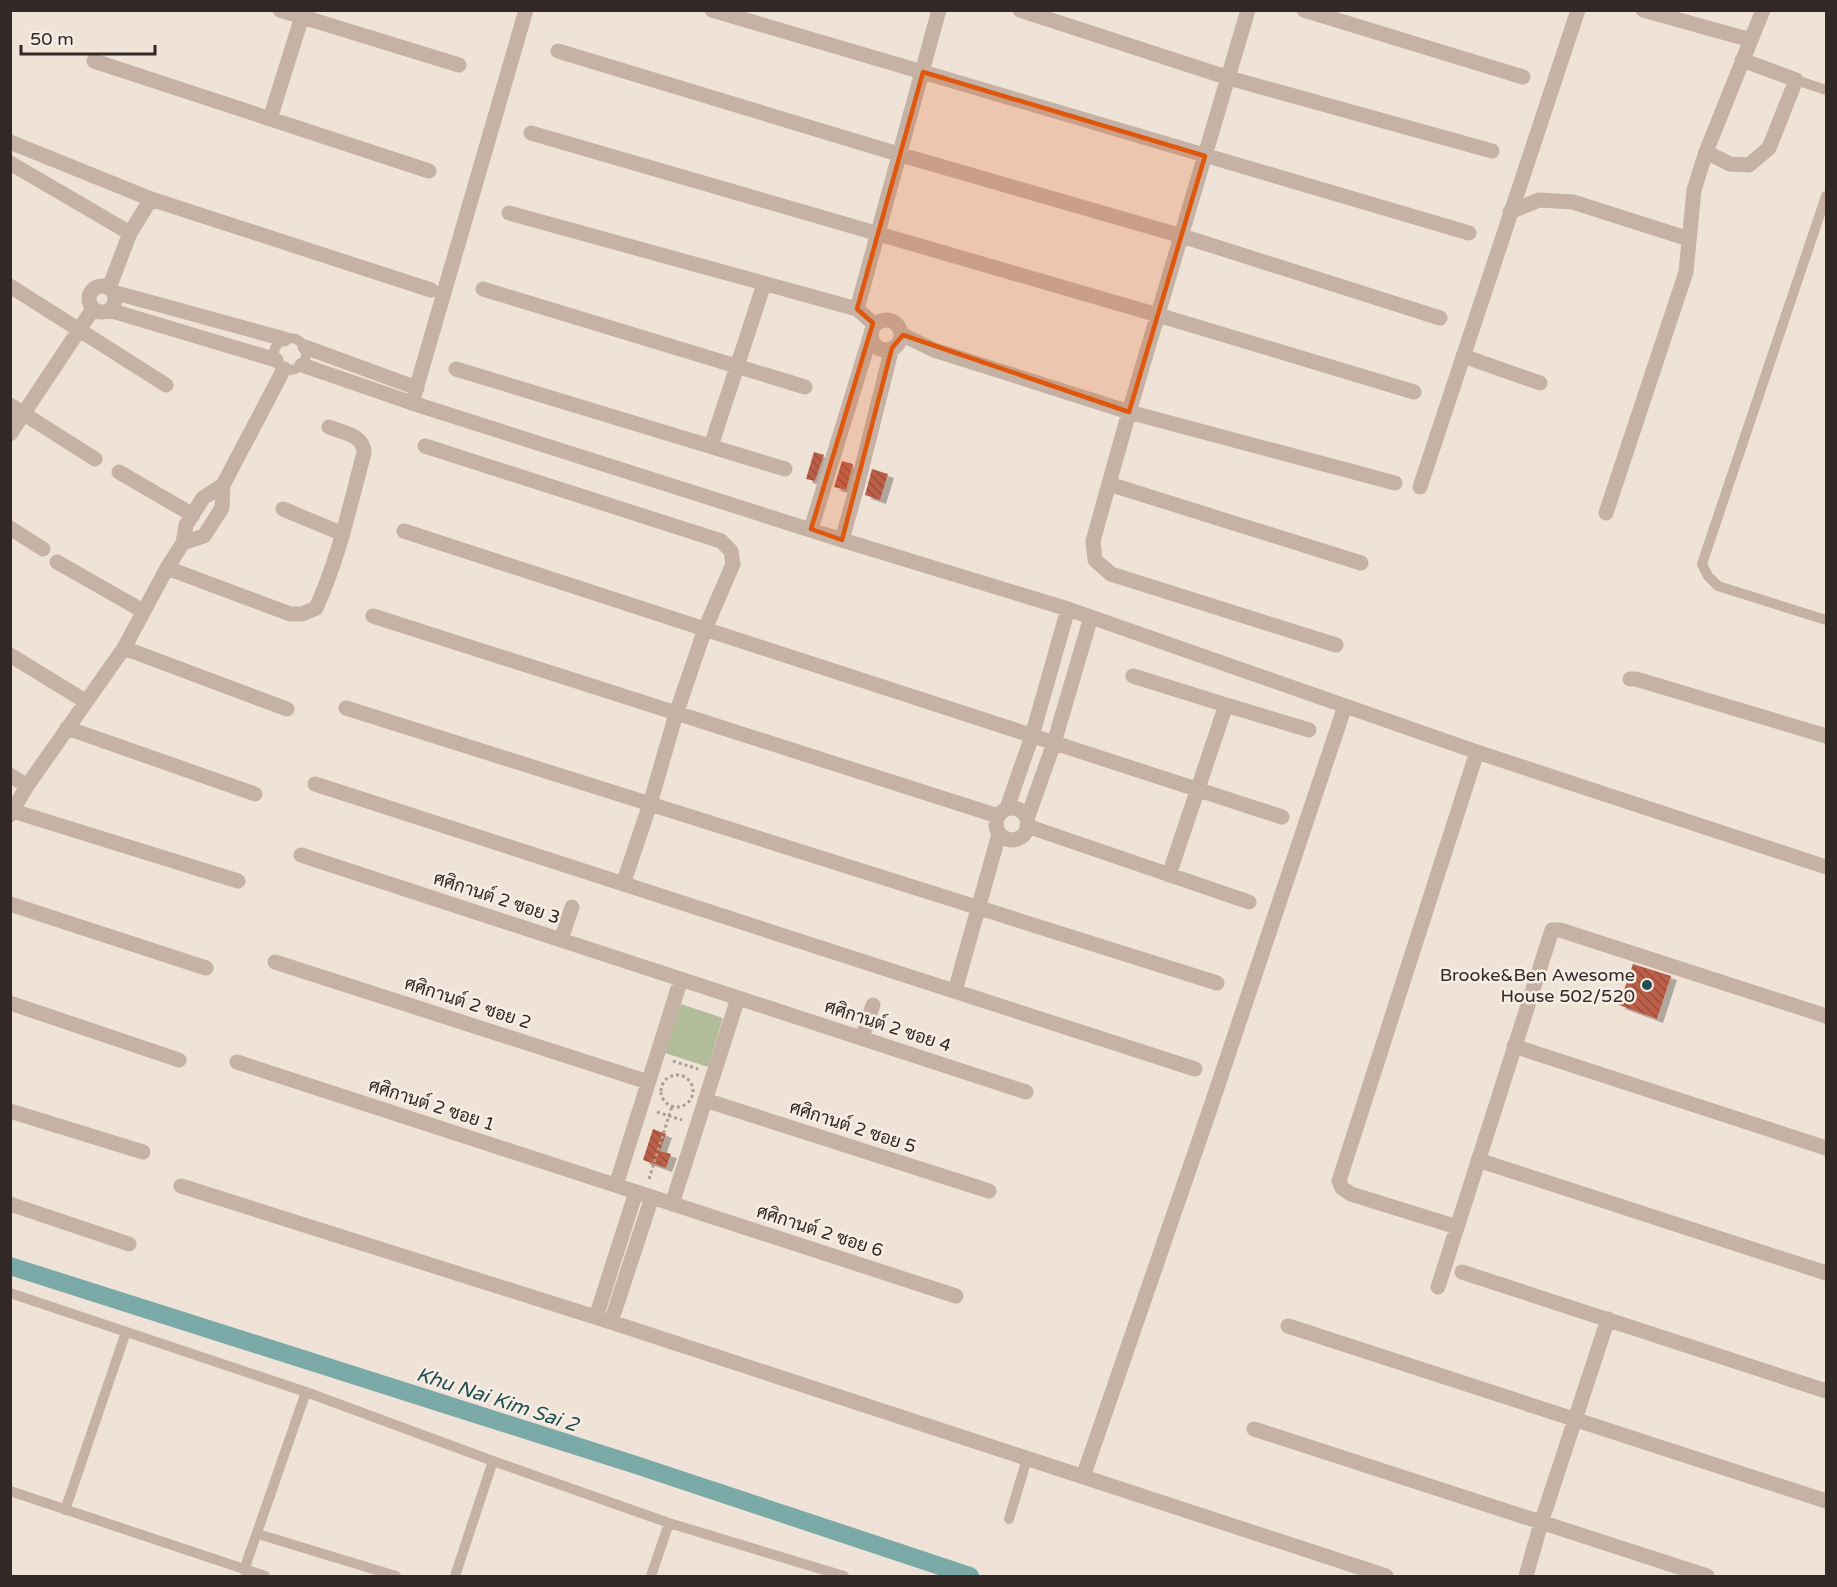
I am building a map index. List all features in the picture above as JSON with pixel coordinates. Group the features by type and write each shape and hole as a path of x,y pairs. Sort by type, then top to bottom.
{"street":[{"path":"280,10 303,14 459,65"},
{"path":"412,403 526,10"},
{"path":"712,10 1469,233"},
{"path":"857,309 939,10"},
{"path":"1020,10 1229,78 1492,151"},
{"path":"1248,10 1129,412 1094,541 1095,560 1110,574 1336,645"},
{"path":"1304,10 1523,77"},
{"path":"1420,488 1578,10"},
{"path":"1644,10 1751,40"},
{"path":"1606,513 1686,272 1694,190 1706,152 1762,10"},
{"path":"270,119 303,14"},
{"path":"558,51 898,154 1182,236 1440,318"},
{"path":"1706,152 1730,164 1749,165 1769,148 1796,80 1742,60"},
{"path":"94,61 429,171"},
{"path":"531,133 1158,315 1414,392"},
{"path":"10,142 151,199 431,290"},
{"path":"10,163 130,233"},
{"path":"109,310 115,301 110,290 130,233 151,199"},
{"path":"1510,212 1539,201 1573,202 1689,239"},
{"path":"509,213 857,309 873,329 876,346 881,349 892,348"},
{"path":"711,446 764,284"},
{"path":"10,286 166,385"},
{"path":"183,543 204,536 222,508 223,485 280,364 109,310 101,312 93,309 89,302 90,293 100,286 284,339"},
{"path":"483,289 805,387"},
{"path":"10,434 17,409 81,330 93,309"},
{"path":"811,530 873,329 880,321 891,321 900,329 900,340 892,348 842,540"},
{"path":"901,334 934,350 1129,412 1395,483"},
{"path":"305,347 417,388"},
{"path":"1463,356 1540,383"},
{"path":"302,365 412,403 842,540 1068,609 1477,752 1827,867"},
{"path":"456,369 785,469"},
{"path":"17,409 95,459"},
{"path":"166,568 290,614 302,614 316,608 327,584 343,534 364,453 364,445 360,439 329,428"},
{"path":"425,446 720,541 731,551 733,564 705,629 623,884"},
{"path":"119,471 193,515"},
{"path":"1109,484 1361,562"},
{"path":"223,485 203,498 186,525 183,543 166,568 124,648 27,786 12,813 238,881"},
{"path":"283,509 343,534"},
{"path":"10,528 43,549"},
{"path":"404,531 1282,817"},
{"path":"57,562 143,611"},
{"path":"1068,609 1032,736 996,828 999,834 1010,839 1022,836 1027,823 1054,743 1091,617"},
{"path":"373,616 676,714 1002,812 1019,810 1027,823 1249,902"},
{"path":"124,648 287,709"},
{"path":"10,655 85,701"},
{"path":"1133,676 1309,730"},
{"path":"1630,679 1827,736"},
{"path":"1168,875 1226,705"},
{"path":"1083,1477 1210,1109 1345,706"},
{"path":"346,708 1217,983"},
{"path":"67,728 255,794"},
{"path":"1457,1227 1351,1194 1342,1188 1339,1181 1477,752"},
{"path":"10,776 27,786"},
{"path":"315,784 1195,1069"},
{"path":"956,991 999,834"},
{"name":"ศศิกานต์ 2 ซอย 3","path":"301,855 738,998"},
{"path":"10,904 206,968"},
{"path":"561,940 572,908"},
{"path":"1438,1287 1552,930 1560,930 1827,1016"},
{"name":"ศศิกานต์ 2 ซอย 2","path":"275,962 648,1082"},
{"path":"616,1185 681,979"},
{"path":"672,1204 738,998"},
{"name":"ศศิกานต์ 2 ซอย 4","path":"738,998 1026,1092"},
{"path":"10,1003 179,1060"},
{"path":"862,1038 873,1005"},
{"path":"1514,1046 1827,1148"},
{"name":"ศศิกานต์ 2 ซอย 1","path":"237,1062 644,1195"},
{"name":"ศศิกานต์ 2 ซอย 5","path":"705,1100 989,1191"},
{"path":"10,1111 143,1152"},
{"path":"1478,1160 1827,1273"},
{"path":"181,1186 596,1317 1386,1576"},
{"path":"596,1317 644,1195"},
{"path":"611,1322 644,1195"},
{"name":"ศศิกานต์ 2 ซอย 6","path":"644,1195 956,1296"},
{"path":"10,1204 129,1244"},
{"path":"1462,1272 1827,1390"},
{"path":"1527,1576 1541,1523 1608,1320"},
{"path":"1288,1326 1827,1501"},
{"path":"1254,1430 1707,1576"}],"lane":[{"path":"1796,80 1827,90"},
{"path":"1827,196 1702,564 1708,576 1718,586 1827,620"},
{"path":"1815,235 1827,239"},
{"path":"284,339 296,339 305,347 305,360 302,365 290,370 280,364 275,348 284,339"},
{"path":"10,1293 306,1392 493,1461 669,1522 844,1576"},
{"path":"65,1510 126,1332"},
{"path":"244,1570 306,1392"},
{"path":"1009,1519 1027,1459"},
{"path":"455,1576 493,1461"},
{"path":"10,1491 265,1576"},
{"path":"651,1576 669,1522"},
{"path":"258,1534 396,1576"}],"path":[{"path":"657,1056 714,1074"},
{"path":"682,1076 685,1065"},
{"path":"682,1076 690,1082 692,1096 685,1105 672,1106 662,1098 661,1087 667,1078 682,1076"},
{"path":"644,1195 672,1106"},
{"path":"640,1107 697,1126"}],"highlighted area":[{"path":"923,72 1205,156 1129,412 903,335 892,348 842,540 811,529 873,323 857,309"}],"green space":[{"path":"681,1004 723,1018 708,1067 665,1053"}],"building":[{"path":"814,452 824,455 815,481 806,479"},
{"path":"842,461 853,464 846,490 834,487"},
{"path":"872,469 888,474 880,500 865,495"},
{"path":"1633,964 1671,976 1657,1019 1619,1005"},
{"path":"653,1129 666,1134 660,1151 671,1154 666,1168 643,1160"}],"waterway":[{"name":"Khu Nai Kim Sai 2","path":"10,1266 636,1465 970,1576"}],"place":[{"name":"Brooke&Ben Awesome House 502/520","path":"1647,985"}]}
